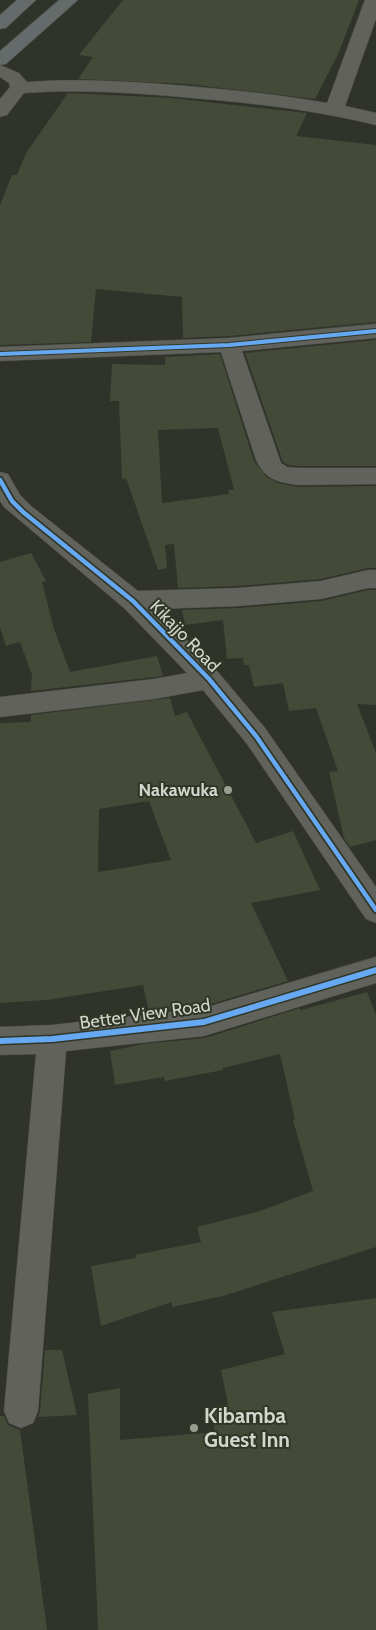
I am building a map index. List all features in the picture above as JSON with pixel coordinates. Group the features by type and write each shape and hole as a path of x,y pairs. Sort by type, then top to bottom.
{"main road":[{"path":"0,24 27,0"},
{"path":"0,60 69,0"}],"street":[{"path":"334,110 367,43 374,0"},
{"path":"0,70 15,78 19,83 9,100"},
{"path":"9,100 63,84 105,85 272,98 376,119"},
{"path":"0,354 229,345 376,331"},
{"path":"229,345 270,466 278,473 294,476 376,476"},
{"name":"Kikajjo Road","path":"0,480 22,512 133,601 209,679 256,736 376,910"},
{"path":"133,601 238,597 320,590 368,579 376,579"},
{"path":"0,707 154,689 209,679"},
{"name":"Better View Road","path":"0,1041 52,1039 204,1022 376,970"},
{"path":"21,1411 52,1039"}],"building":[{"path":"123,0 359,0 339,52 315,99 187,84 78,79 93,57 79,55"},
{"path":"68,93 171,98 307,113 296,136 376,145 376,322 229,336 183,338 182,297 96,289 91,342 0,345 0,205 12,175 17,175 26,153"},
{"path":"376,340 376,466 298,466 288,465 283,462 245,353"},
{"path":"220,354 254,461 267,477 278,483 298,487 376,486 376,568 368,568 321,579 238,586 178,588 174,544 165,545 167,568 158,570 126,478 122,479 119,401 110,401 112,364 165,365 165,357","holes":["218,428 234,490 228,490 229,494 162,503 158,430"]},
{"path":"31,553 46,581 42,582 54,629 70,672 157,656 163,676 31,691 32,675 20,642 6,646 0,627 0,562"},
{"path":"368,590 376,590 376,705 357,704 376,753 376,840 350,847 344,838 329,772 338,771 316,708 289,711 283,683 254,687 249,665 244,665 243,658 227,659 223,620 185,625 182,610 238,608 321,601"},
{"path":"170,698 175,716 187,712 256,843 293,831 320,890 251,903 288,981 204,1006 149,1012 143,985 47,1000 0,1003 0,723 31,722 31,715","holes":["149,801 171,860 98,872 99,809"]},
{"path":"367,992 376,1015 376,1247 223,1296 172,1307 172,1302 101,1326 91,1266 136,1258 135,1255 201,1242 197,1227 260,1211 313,1191 293,1120 295,1120 280,1054 223,1068 223,1070 165,1081 164,1077 115,1085 110,1051 143,1044 205,1038 300,1008 301,1010"},
{"path":"376,1298 376,1630 98,1630 88,1394 120,1388 120,1440 215,1432 210,1409 228,1404 221,1370 285,1354 272,1312"},
{"path":"45,1350 62,1350 77,1415 38,1417"},
{"path":"0,1416 4,1416 8,1425 20,1430 47,1630 0,1630"}],"cycle path":[{"path":"0,354 229,345 376,331"},
{"path":"0,480 12,501 23,512 133,601 209,679 256,736 376,910"},
{"path":"0,1041 52,1039 204,1022 376,970"}],"place":[{"name":"Nakawuka","path":"228,790"},
{"name":"Kibamba Guest Inn","path":"194,1428"}]}
